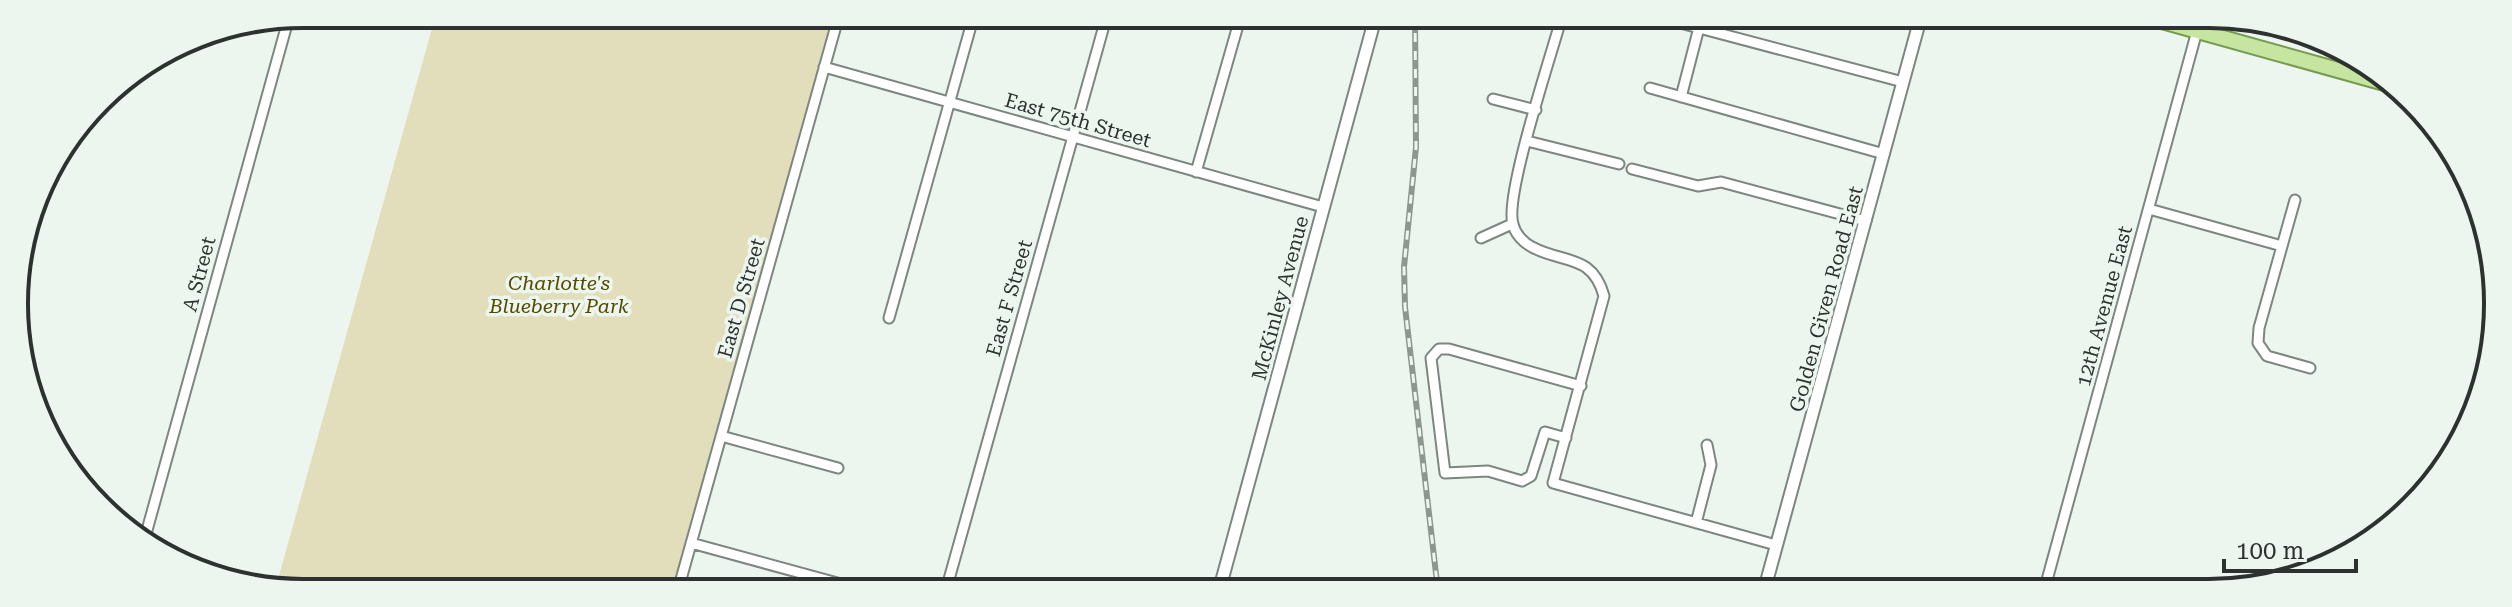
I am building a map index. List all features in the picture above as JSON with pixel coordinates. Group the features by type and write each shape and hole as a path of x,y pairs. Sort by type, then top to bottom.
{"main road":[{"path":"2186,28 2365,78"}],"street":[{"name":"McKinley Avenue","path":"1222,579 1372,28"},
{"path":"1559,28 1512,200 1512,224 1531,247 1578,262 1592,271 1604,296 1553,483 1776,545"},
{"path":"1681,97 1699,28"},
{"path":"1704,28 1903,82"},
{"name":"Golden Given Road East","path":"1767,579 1918,28"},
{"name":"A Street","path":"147,529 286,29"},
{"name":"East D Street","path":"681,579 835,29"},
{"path":"889,318 970,29"},
{"name":"East F Street","path":"949,579 1103,29"},
{"path":"1196,172 1237,29"},
{"name":"12th Avenue East","path":"2047,579 2197,31"},
{"name":"East 75th Street","path":"824,67 1323,207"},
{"path":"1650,88 1884,154"},
{"path":"1493,99 1536,110"},
{"path":"1527,141 1619,164"},
{"path":"1632,169 1698,186 1721,182 1866,221"},
{"path":"2295,200 2259,328 2259,346 2270,357 2310,368"},
{"path":"2149,209 2282,246"},
{"path":"1481,238 1512,224"},
{"path":"1566,438 1545,432 1531,476 1522,481 1488,471 1445,473 1431,358 1435,350 1458,350 1581,386"},
{"path":"721,436 838,468"},
{"path":"1696,523 1711,465 1707,445"},
{"path":"691,543 823,579"}],"green space":[{"name":"Charlotte's Blueberry Park","path":"432,29 835,29 681,579 278,578"}],"railway":[{"path":"1415,28 1416,147 1404,267 1405,307 1437,579"}]}
